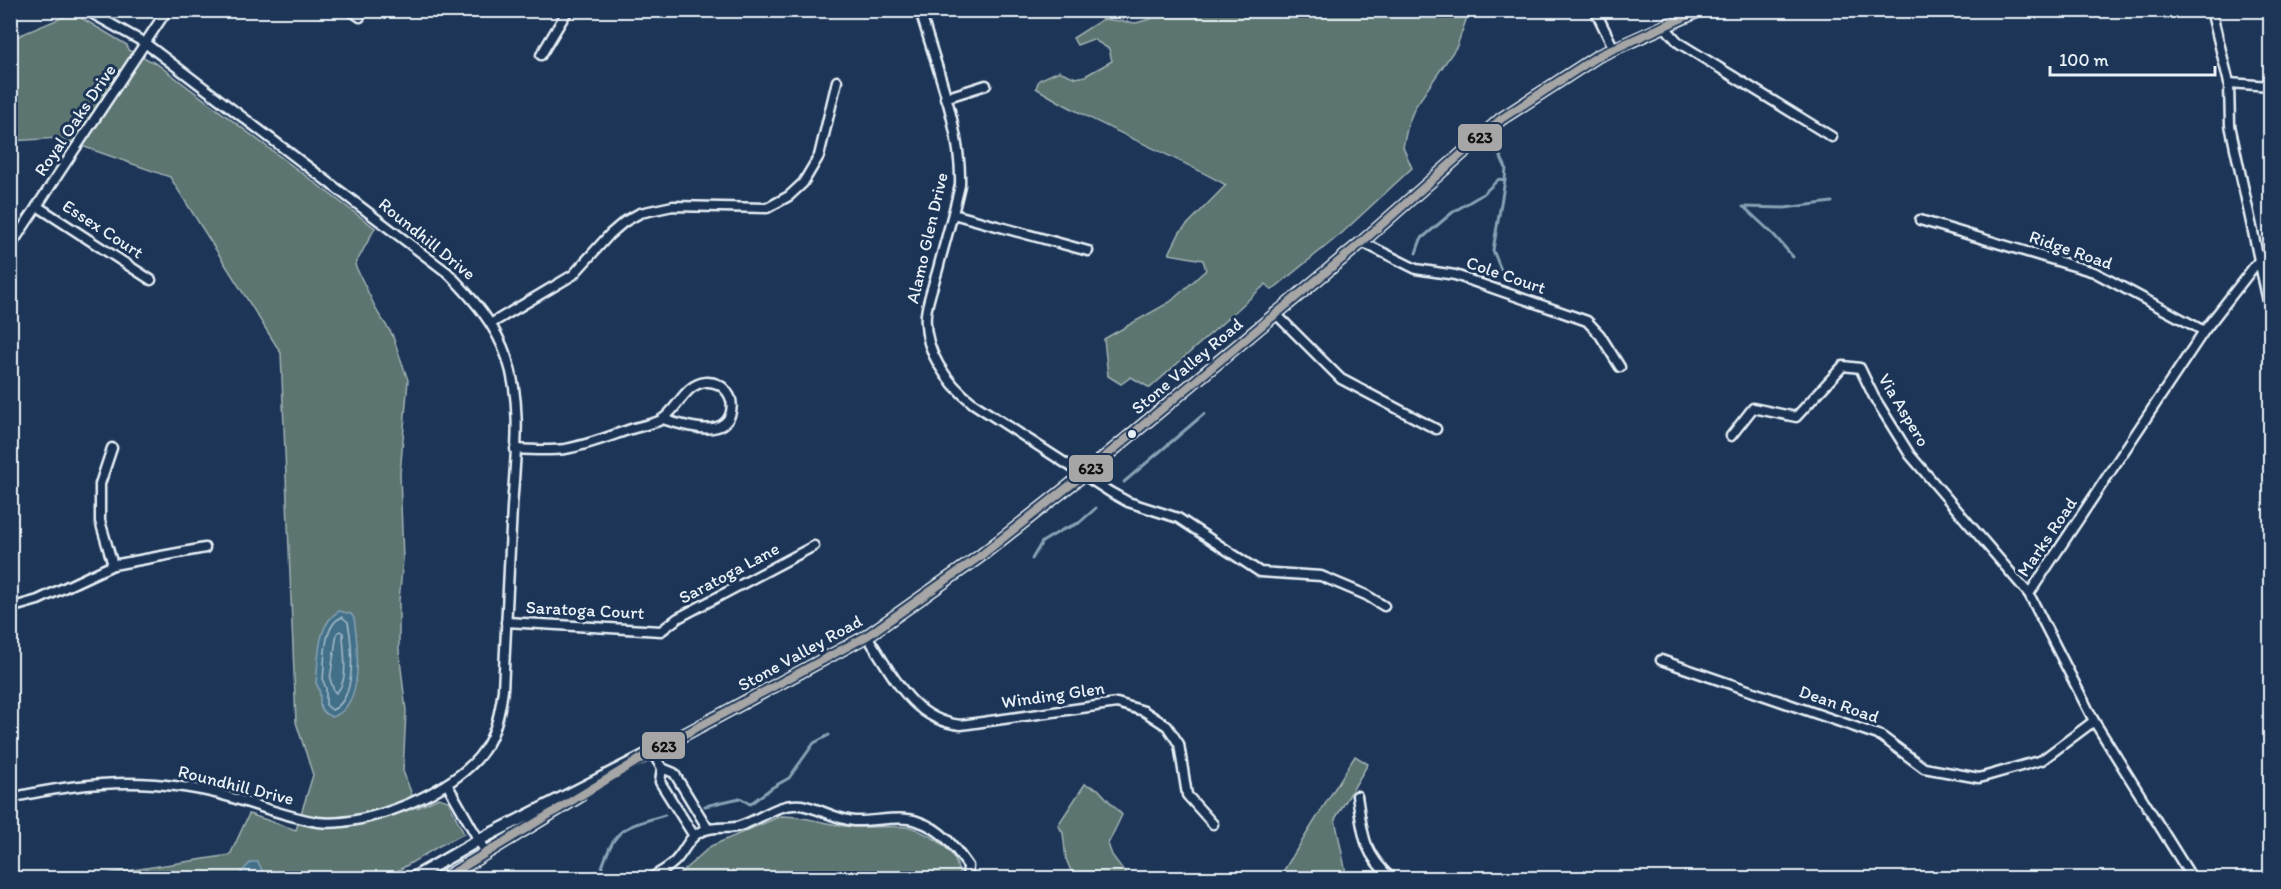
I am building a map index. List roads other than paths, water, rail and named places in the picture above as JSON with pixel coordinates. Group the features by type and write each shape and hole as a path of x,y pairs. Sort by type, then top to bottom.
{"street":[{"name":"Roundhill Drive","path":"10,798 47,789 93,784 153,783 186,787 225,796 282,814 321,822 347,821 380,814 447,784 471,766 491,739 499,714 503,690 515,449 515,397 511,373 492,323 448,273 145,43 86,10"},
{"name":"Royal Oaks Drive","path":"10,247 167,10"},
{"path":"350,10 360,17"},
{"path":"541,55 568,10"},
{"name":"Alamo Glen Drive","path":"920,10 961,164 960,184 953,214 926,313 928,339 934,357 944,375 957,391 1083,475 1128,502 1178,518 1260,572 1321,576 1366,595 1384,606"},
{"path":"1595,10 1614,49"},
{"name":"Stone Valley Road","path":"413,879 479,840 652,752 867,636 979,557 1083,475 1362,242 1501,119 1598,56 1701,10"},
{"path":"2211,10 2229,83 2230,125 2271,311"},
{"path":"1664,26 1679,43 1832,137"},
{"path":"492,323 573,275 610,234 624,222 640,213 673,206 767,208 789,196 803,183 819,156 837,81"},
{"path":"2229,83 2271,86"},
{"path":"945,98 986,86"},
{"name":"Essex Court","path":"37,206 151,280"},
{"path":"953,214 1088,251"},
{"name":"Ridge Road","path":"1920,219 2094,272 2204,331"},
{"name":"Cole Court","path":"1362,242 1416,269 1455,275 1587,321 1600,335 1620,366"},
{"name":"Marks Road","path":"2192,879 2094,721 2029,594 2204,331 2260,259"},
{"path":"1275,313 1341,379 1436,429"},
{"name":"Via Aspero","path":"1731,436 1753,408 1796,417 1843,366 1860,368 1910,456 2029,594"},
{"path":"515,449 564,449 662,419 689,390 699,383 710,382 719,385 726,390 731,400 729,418 714,428 696,428 662,419"},
{"path":"112,448 100,484 100,521 113,565"},
{"name":"Saratoga Lane","path":"661,631 678,618 814,546"},
{"path":"10,608 38,600 113,565 205,548"},
{"name":"Saratoga Court","path":"506,622 661,631"},
{"name":"Winding Glen","path":"867,636 908,697 922,712 939,721 961,725 1117,703 1144,711 1167,726 1179,744 1187,795 1213,824"},
{"name":"Dean Road","path":"1661,660 1881,736 1924,768 1979,778 2042,760 2094,721"},
{"path":"652,752 662,768 674,773 701,832"},
{"name":"Stone Valley Road","path":"445,879 652,752"},
{"path":"662,768 660,782 701,832"},
{"path":"447,784 486,853"},
{"path":"1357,796 1365,846 1372,859 1391,879"},
{"path":"651,879 674,862 701,832 746,824 778,808 801,805 840,819 853,821 907,819 918,821 949,840 968,866 967,879"}],"water":[{"path":"339,611 351,614 354,618 357,674 350,701 343,711 332,717 326,714 320,706 320,693 316,683 322,633 326,624"},
{"path":"251,862 258,862 265,876 269,878 236,878"}],"waterway":[{"path":"1416,253 1421,239 1453,212 1483,194 1499,179 1505,180 1506,168 1498,151"},
{"path":"1501,270 1493,250 1505,180"},
{"path":"1743,207 1785,208 1832,202"},
{"path":"1745,208 1774,235 1793,257"},
{"path":"1124,482 1204,414"},
{"path":"1032,559 1042,542 1079,523 1096,508"},
{"path":"705,806 740,798 750,804 789,778 814,743 829,735"},
{"path":"595,878 599,875 610,848 620,833 637,824 665,815"}]}
